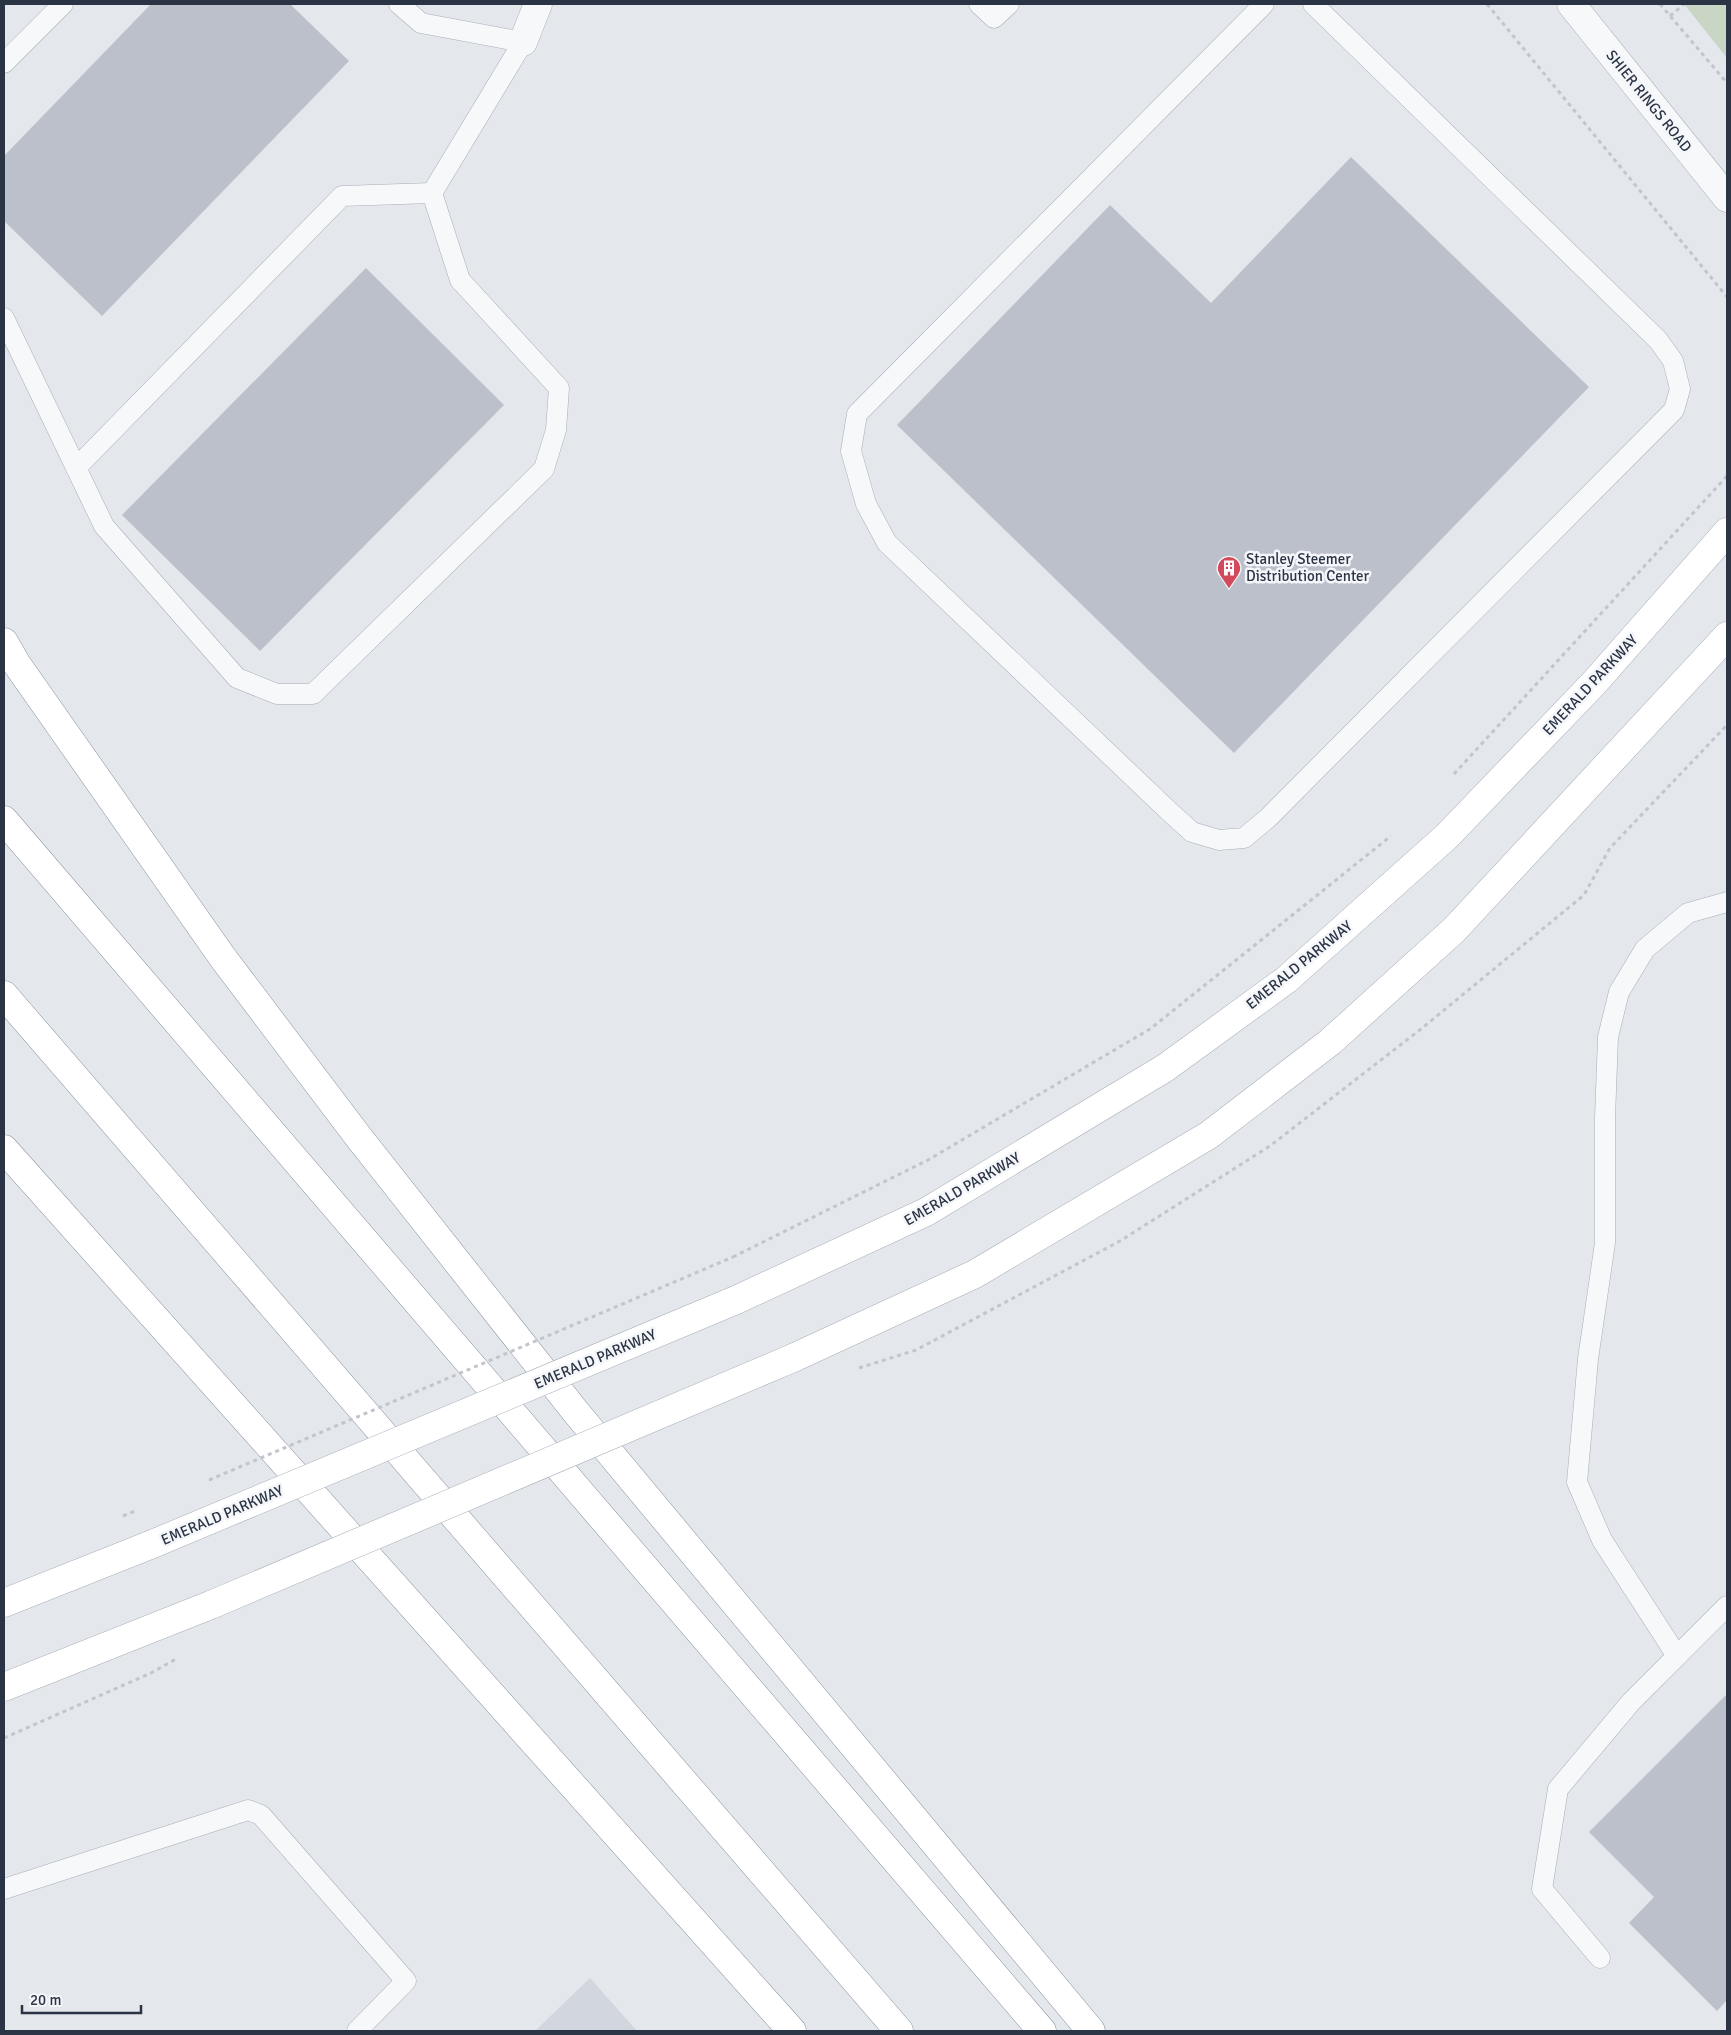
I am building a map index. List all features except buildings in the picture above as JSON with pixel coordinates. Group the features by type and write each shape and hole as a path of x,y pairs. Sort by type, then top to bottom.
{"main road":[{"name":"EMERALD PARKWAY","path":"4,1603 150,1545 736,1300 926,1212 1165,1068 1286,980 1448,836 1594,683 1727,532"},
{"path":"4,1687 213,1604 794,1358 984,1270 1209,1135 1330,1042 1454,930 1727,636"},
{"path":"4,642 16,663 223,958 360,1139 574,1411 1091,2031"},
{"path":"4,820 1042,2031"},
{"path":"4,995 899,2031"},
{"path":"4,1149 792,2031"}],"street":[{"path":"523,42 538,4"},
{"name":"SHIER RINGS ROAD","path":"1571,4 1727,198"}],"lane":[{"path":"4,63 63,4"},
{"path":"4,318 104,526 237,678 277,694 313,694 544,469 556,430 558,388 460,280 432,193 523,42 421,23 399,4"},
{"path":"979,4 994,18 1009,4"},
{"path":"1264,4 857,414 851,451 866,504 887,543 1192,832 1218,840 1244,838 1268,818 1674,410 1680,389 1673,361 1658,340 1314,4"},
{"path":"76,468 342,196 432,193"},
{"path":"1677,1656 1602,1540 1577,1482 1588,1360 1604,1243 1605,1118 1610,1028 1620,992 1645,949 1688,912 1727,902"},
{"path":"1600,1958 1542,1889 1558,1789 1631,1702 1727,1606"},
{"path":"4,1888 248,1810 261,1815 406,1981 357,2031"}],"path":[{"path":"1487,4 1727,297"},
{"path":"1660,4 1727,83"},
{"path":"1670,16 1684,4"},
{"path":"1450,779 1727,476"},
{"path":"205,1482 733,1256 928,1160 1150,1029 1394,834"},
{"path":"123,1516 141,1509"},
{"path":"4,1738 152,1673 177,1658"}],"shaded area":[{"path":"590,1978 637,2031 535,2031"}],"green space":[{"path":"1684,4 1727,4 1727,58"}],"place":[{"name":"Stanley Steemer Distribution Center","path":"1229,589"}]}
